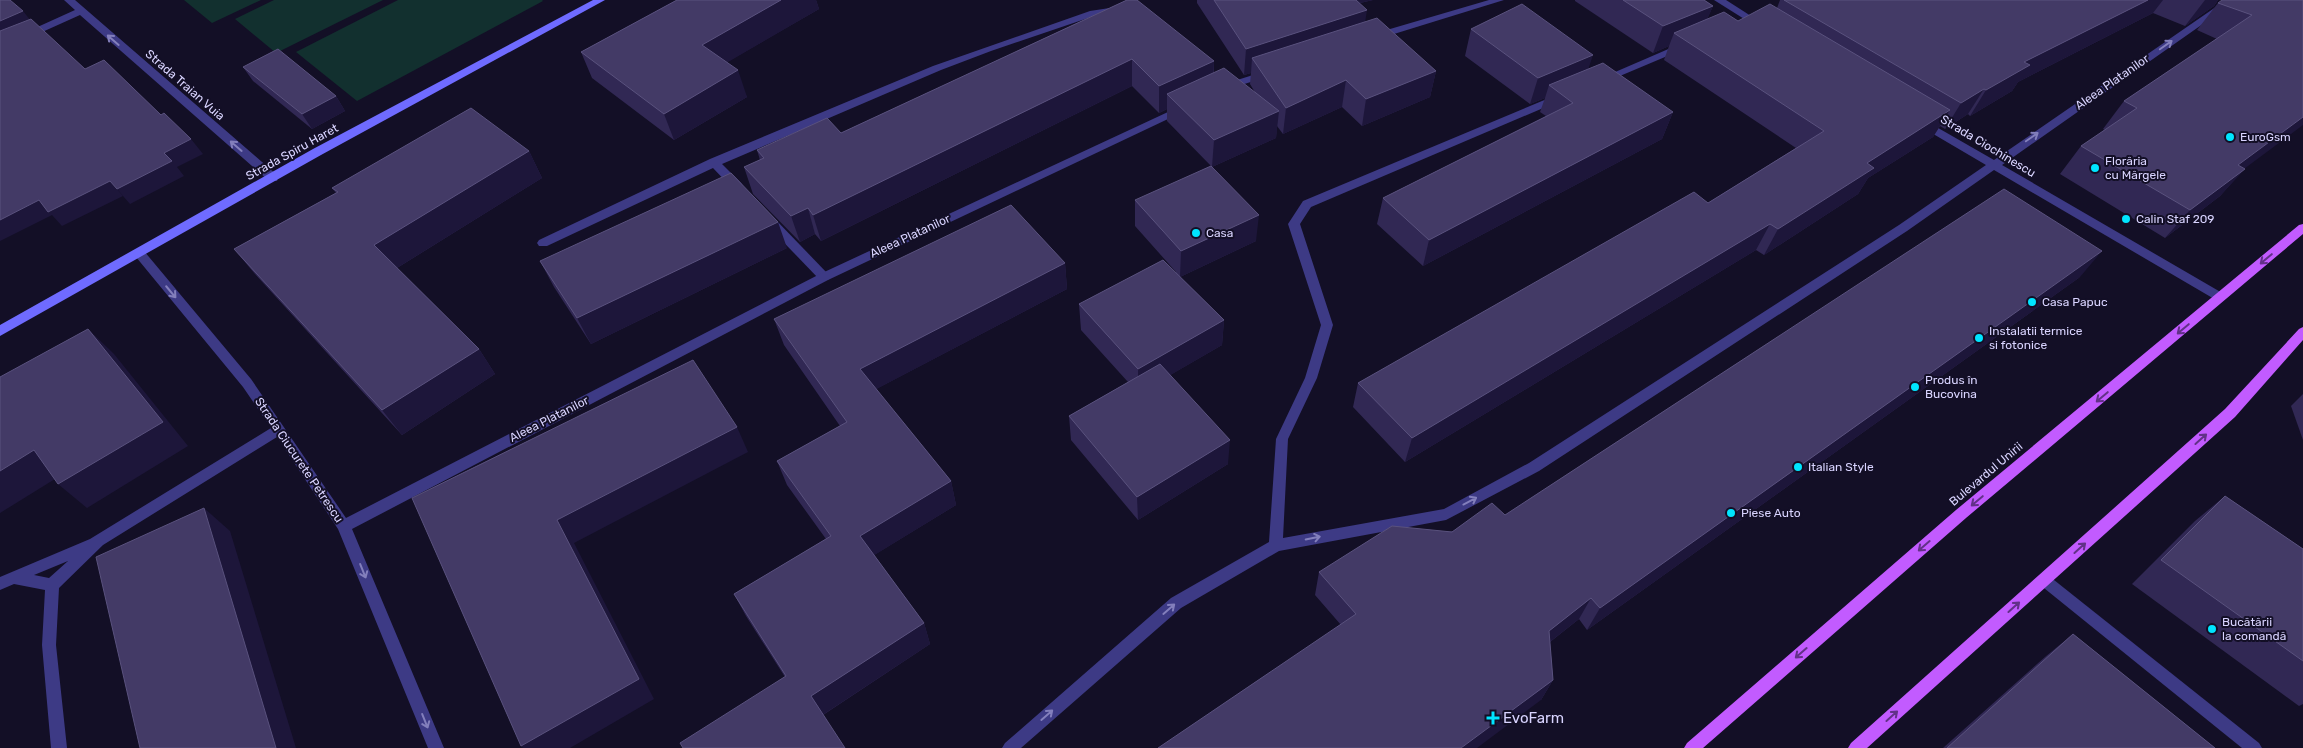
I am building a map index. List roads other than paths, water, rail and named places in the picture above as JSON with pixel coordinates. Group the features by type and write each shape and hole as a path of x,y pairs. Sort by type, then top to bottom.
{"main road":[{"name":"Bulevardul Unirii","path":"1692,748 1961,514 2303,228"},
{"path":"1856,748 2230,413 2303,332"}],"street":[{"name":"Strada Traian Vuia","path":"69,0 273,178"},
{"name":"Strada Spiru Haret","path":"0,331 273,178 600,0"},
{"path":"1369,39 1499,0"},
{"path":"1719,0 1744,20 1774,34"},
{"name":"Aleea Platanilor","path":"1010,748 1176,603 1276,545 1446,514 1534,466 1903,228 2232,0"},
{"path":"543,242 714,162 978,52 1093,14 1124,9"},
{"path":"0,48 81,11"},
{"path":"1592,84 1694,42"},
{"path":"1222,86 1275,71"},
{"path":"1276,545 1282,439 1311,378 1327,324 1294,224 1307,204 1565,96"},
{"name":"Aleea Platanilor","path":"344,526 824,277 1192,103"},
{"name":"Strada Ciochinescu","path":"1908,114 2220,297"},
{"path":"714,162 748,198"},
{"path":"762,212 824,277"},
{"name":"Strada Ciucurete Petrescu","path":"140,254 247,383 344,526 436,748"},
{"path":"0,584 98,541 278,430"},
{"path":"59,748 49,644 52,585 98,541"},
{"path":"14,578 52,585"},
{"path":"2044,580 2254,748"}],"place":[{"name":"EuroGsm","path":"2230,137"},
{"name":"Florăria cu Mărgele","path":"2095,168"},
{"name":"Calin Staf 209","path":"2126,219"},
{"name":"Casa","path":"1196,233"},
{"name":"Casa Papuc","path":"2032,302"},
{"name":"Instalatii termice si fotonice","path":"1979,338"},
{"name":"Produs în Bucovina","path":"1915,387"},
{"name":"Italian Style","path":"1798,467"},
{"name":"Piese Auto","path":"1731,513"},
{"name":"Bucătării la comandă","path":"2212,629"},
{"name":"EvoFarm","path":"1493,718"}]}
